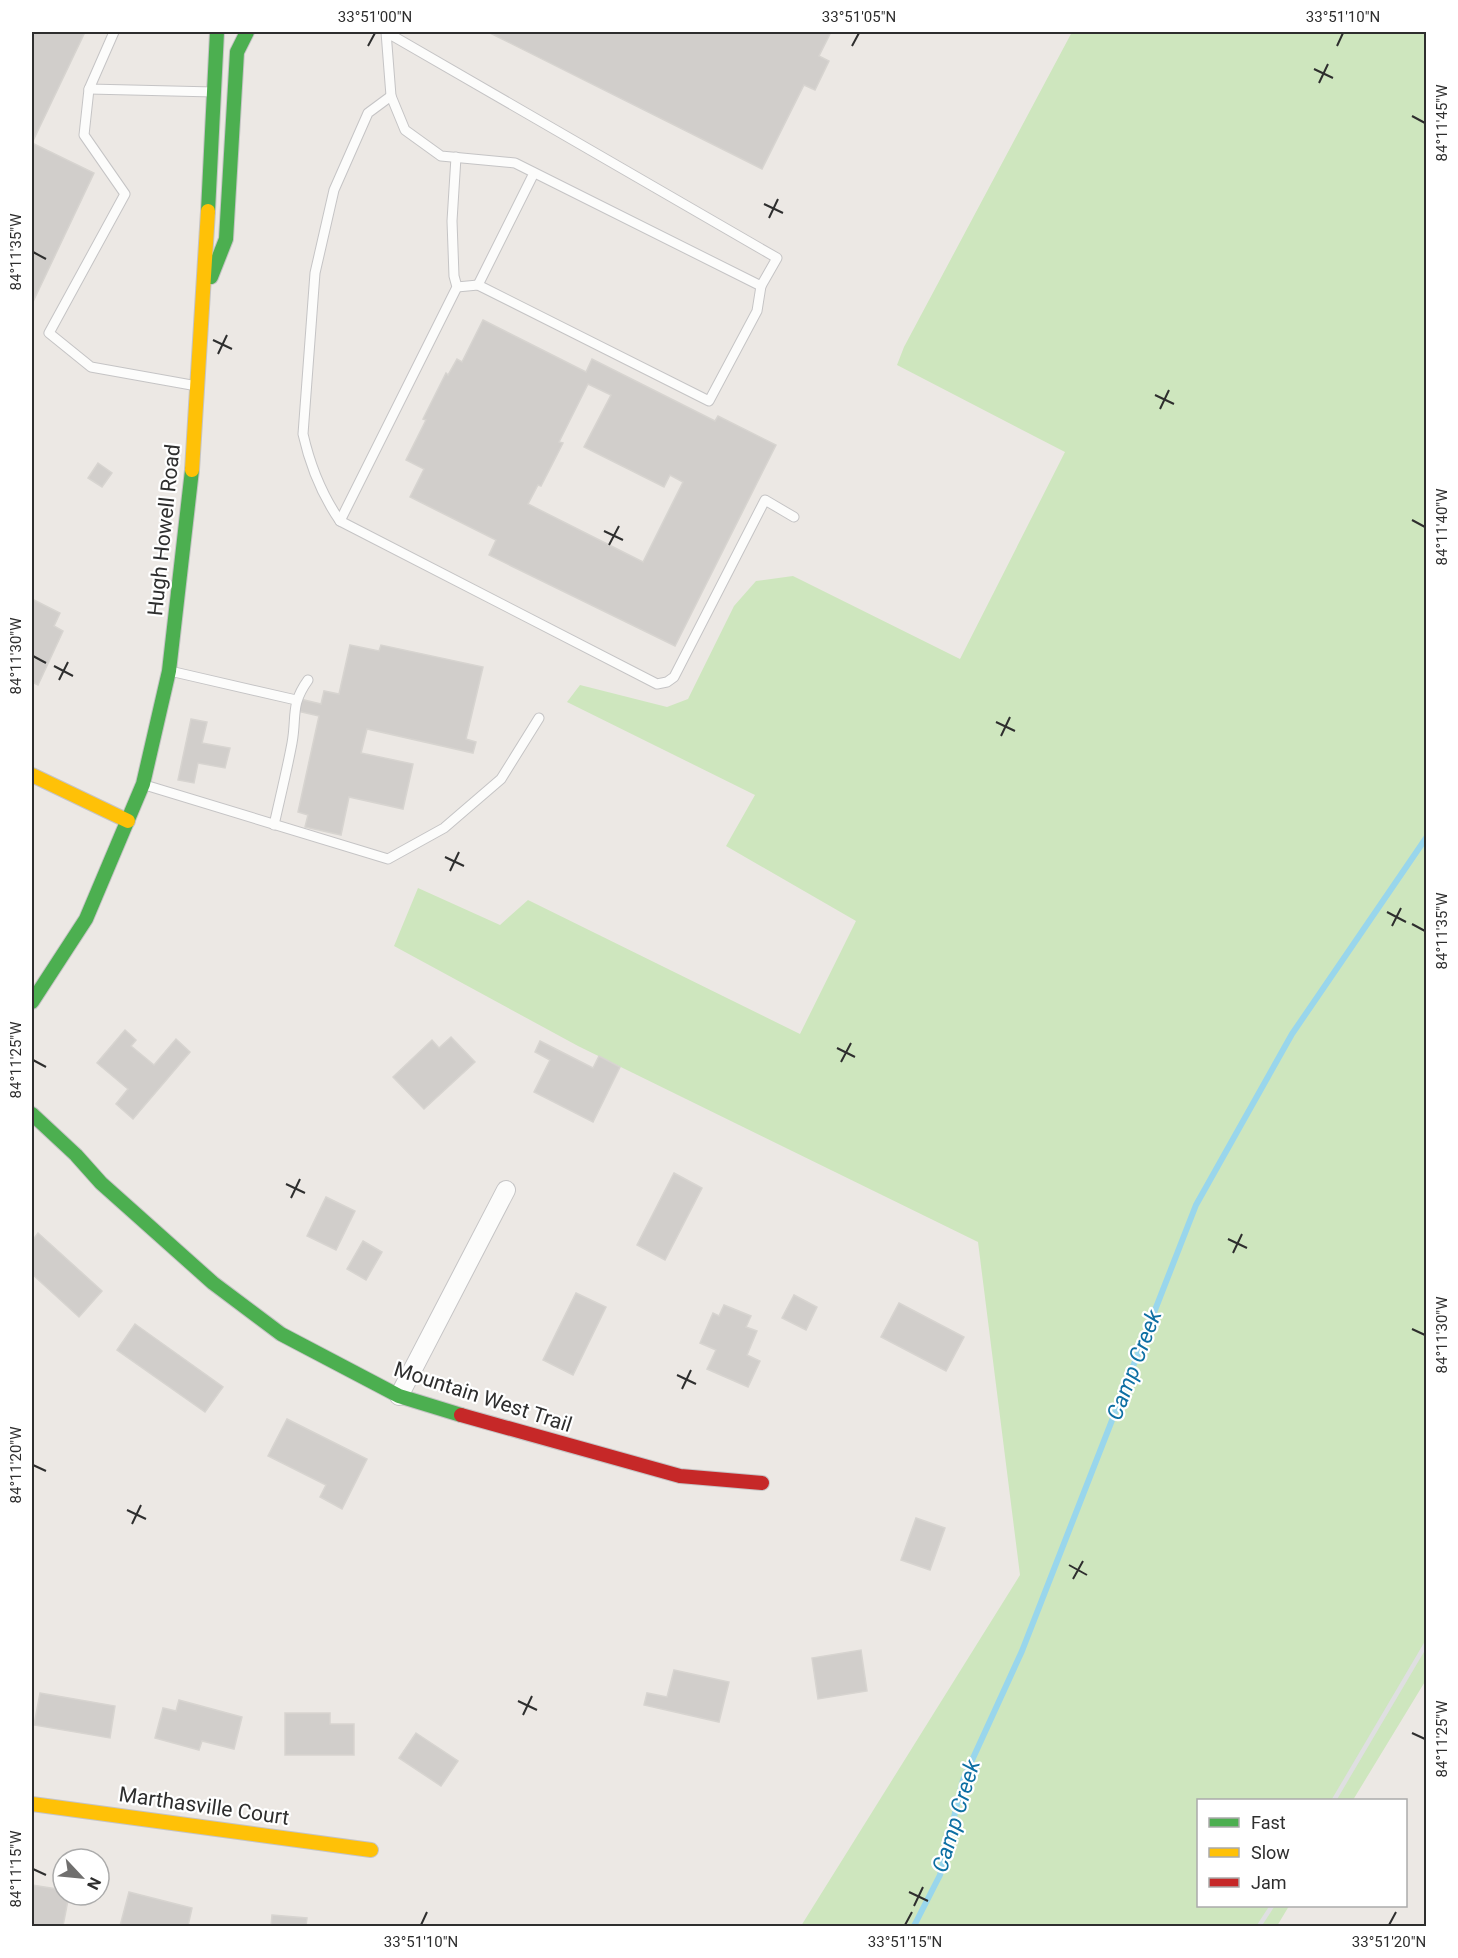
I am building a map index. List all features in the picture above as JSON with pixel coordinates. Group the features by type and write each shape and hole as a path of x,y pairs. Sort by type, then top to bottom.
{"street":[{"name":"Hugh Howell Road","path":"32,1002 86,919 128,821 143,784 169,671 191,485 199,386 217,32"},
{"path":"203,296 226,239 237,52 247,32"},
{"path":"32,775 128,821"},
{"name":"Mountain West Trail","path":"32,1114 76,1155 101,1183 213,1283 282,1334 399,1396 517,1433 680,1476 762,1483"},
{"path":"399,1396 506,1190"},
{"name":"Marthasville Court","path":"32,1804 371,1850"}],"lane":[{"path":"114,32 89,89 84,135 125,194 49,333 91,367 199,386"},
{"path":"386,32 391,96 405,130 441,156 515,163 761,286"},
{"path":"386,32 777,258 761,286 757,311 709,401 478,285 458,287"},
{"path":"89,89 214,92"},
{"path":"391,96 368,113 347,159 334,190 315,273 303,434 308,454 328,505 340,521 657,684 668,682 674,677 765,500 794,517"},
{"path":"340,521 458,287 454,276 453,221 456,157"},
{"path":"478,285 534,173"},
{"path":"169,671 296,700"},
{"path":"274,825 293,739 293,712 296,700 308,680"},
{"path":"143,784 388,859 444,828 501,778 539,718"}],"green space":[{"path":"1072,32 1426,32 1426,1680 1354,1799 1197,1799 1197,1907 1288,1907 1277,1926 801,1926 1020,1575 978,1242 578,1046 394,946 418,888 500,925 528,900 800,1034 856,921 726,846 755,795 567,702 580,685 667,707 688,699 734,606 756,581 793,576 960,659 1065,452 897,365 904,347"}],"building":[{"path":"32,32 85,32 32,143"},
{"path":"488,32 831,32 819,56 829,61 815,90 804,85 762,169"},
{"path":"32,143 94,173 32,304"},
{"path":"483,320 586,372 592,359 715,421 718,416 776,445 675,646 489,555 496,540 410,497 424,469 406,460 446,373 448,375 457,359 462,362","holes":["588,384 611,395 584,447 664,487 670,475 683,482 643,562 528,504 538,485 541,486 563,443 559,442"]},
{"path":"98,463 112,473 102,487 88,478"},
{"path":"32,599 60,613 54,626 63,631 38,685 32,682"},
{"path":"350,645 379,651 381,645 483,667 466,739 476,742 473,753 367,729 361,753 413,764 403,809 349,797 341,835 305,827 308,815 298,812 319,716 297,711 300,699 321,704 324,691 339,694"},
{"path":"191,719 207,722 202,743 230,748 225,768 198,763 194,783 178,780"},
{"path":"125,1030 136,1040 131,1046 154,1065 176,1039 190,1052 133,1119 116,1104 128,1089 97,1063"},
{"path":"451,1037 475,1062 424,1109 393,1077 432,1040 439,1048"},
{"path":"540,1041 593,1068 599,1056 620,1067 593,1122 534,1092 550,1060 535,1052"},
{"path":"674,1173 702,1188 665,1260 637,1245"},
{"path":"326,1197 355,1211 336,1250 307,1236"},
{"path":"38,1233 102,1291 79,1317 32,1274 32,1241"},
{"path":"363,1241 382,1252 366,1280 347,1269"},
{"path":"576,1293 606,1307 573,1375 543,1360"},
{"path":"794,1295 817,1307 806,1330 782,1318"},
{"path":"899,1303 964,1337 946,1371 881,1337"},
{"path":"724,1305 751,1316 746,1327 757,1331 747,1355 760,1361 748,1387 707,1369 716,1350 700,1343 713,1313 719,1316"},
{"path":"135,1324 223,1387 205,1412 117,1350"},
{"path":"287,1419 367,1459 342,1509 320,1497 326,1485 268,1456"},
{"path":"916,1518 945,1528 930,1570 901,1560"},
{"path":"861,1650 867,1691 818,1699 812,1658"},
{"path":"674,1670 729,1682 719,1722 644,1705 647,1693 667,1697"},
{"path":"40,1693 115,1706 110,1738 34,1725"},
{"path":"179,1700 242,1717 234,1749 202,1741 199,1750 155,1738 163,1708 176,1711"},
{"path":"285,1713 330,1713 330,1724 354,1724 354,1755 285,1755"},
{"path":"416,1733 458,1761 441,1786 399,1758"},
{"path":"32,1885 51,1888 51,1907 67,1907 63,1926 32,1926"},
{"path":"129,1892 192,1908 188,1926 120,1926"},
{"path":"272,1915 307,1918 306,1926 271,1926"}],"waterway":[{"name":"Camp Creek","path":"914,1926 940,1875 963,1780 1022,1651 1196,1205 1292,1034 1426,838"}],"railway":[{"path":"1335,1799 1426,1644"},
{"path":"1259,1926 1271,1907"}],"traffic: fast":[{"path":"208,211 217,32"},
{"path":"211,277 226,239 237,52 247,32"},
{"path":"32,1002 86,919 143,784 169,671 192,470"},
{"path":"32,1114 76,1155 101,1183 213,1283 281,1334 399,1396 461,1415"}],"traffic: slow":[{"path":"192,470 208,211"},
{"path":"32,775 128,821"},
{"path":"32,1804 371,1850"}],"traffic: jam":[{"path":"461,1415 680,1476 762,1483"}]}
